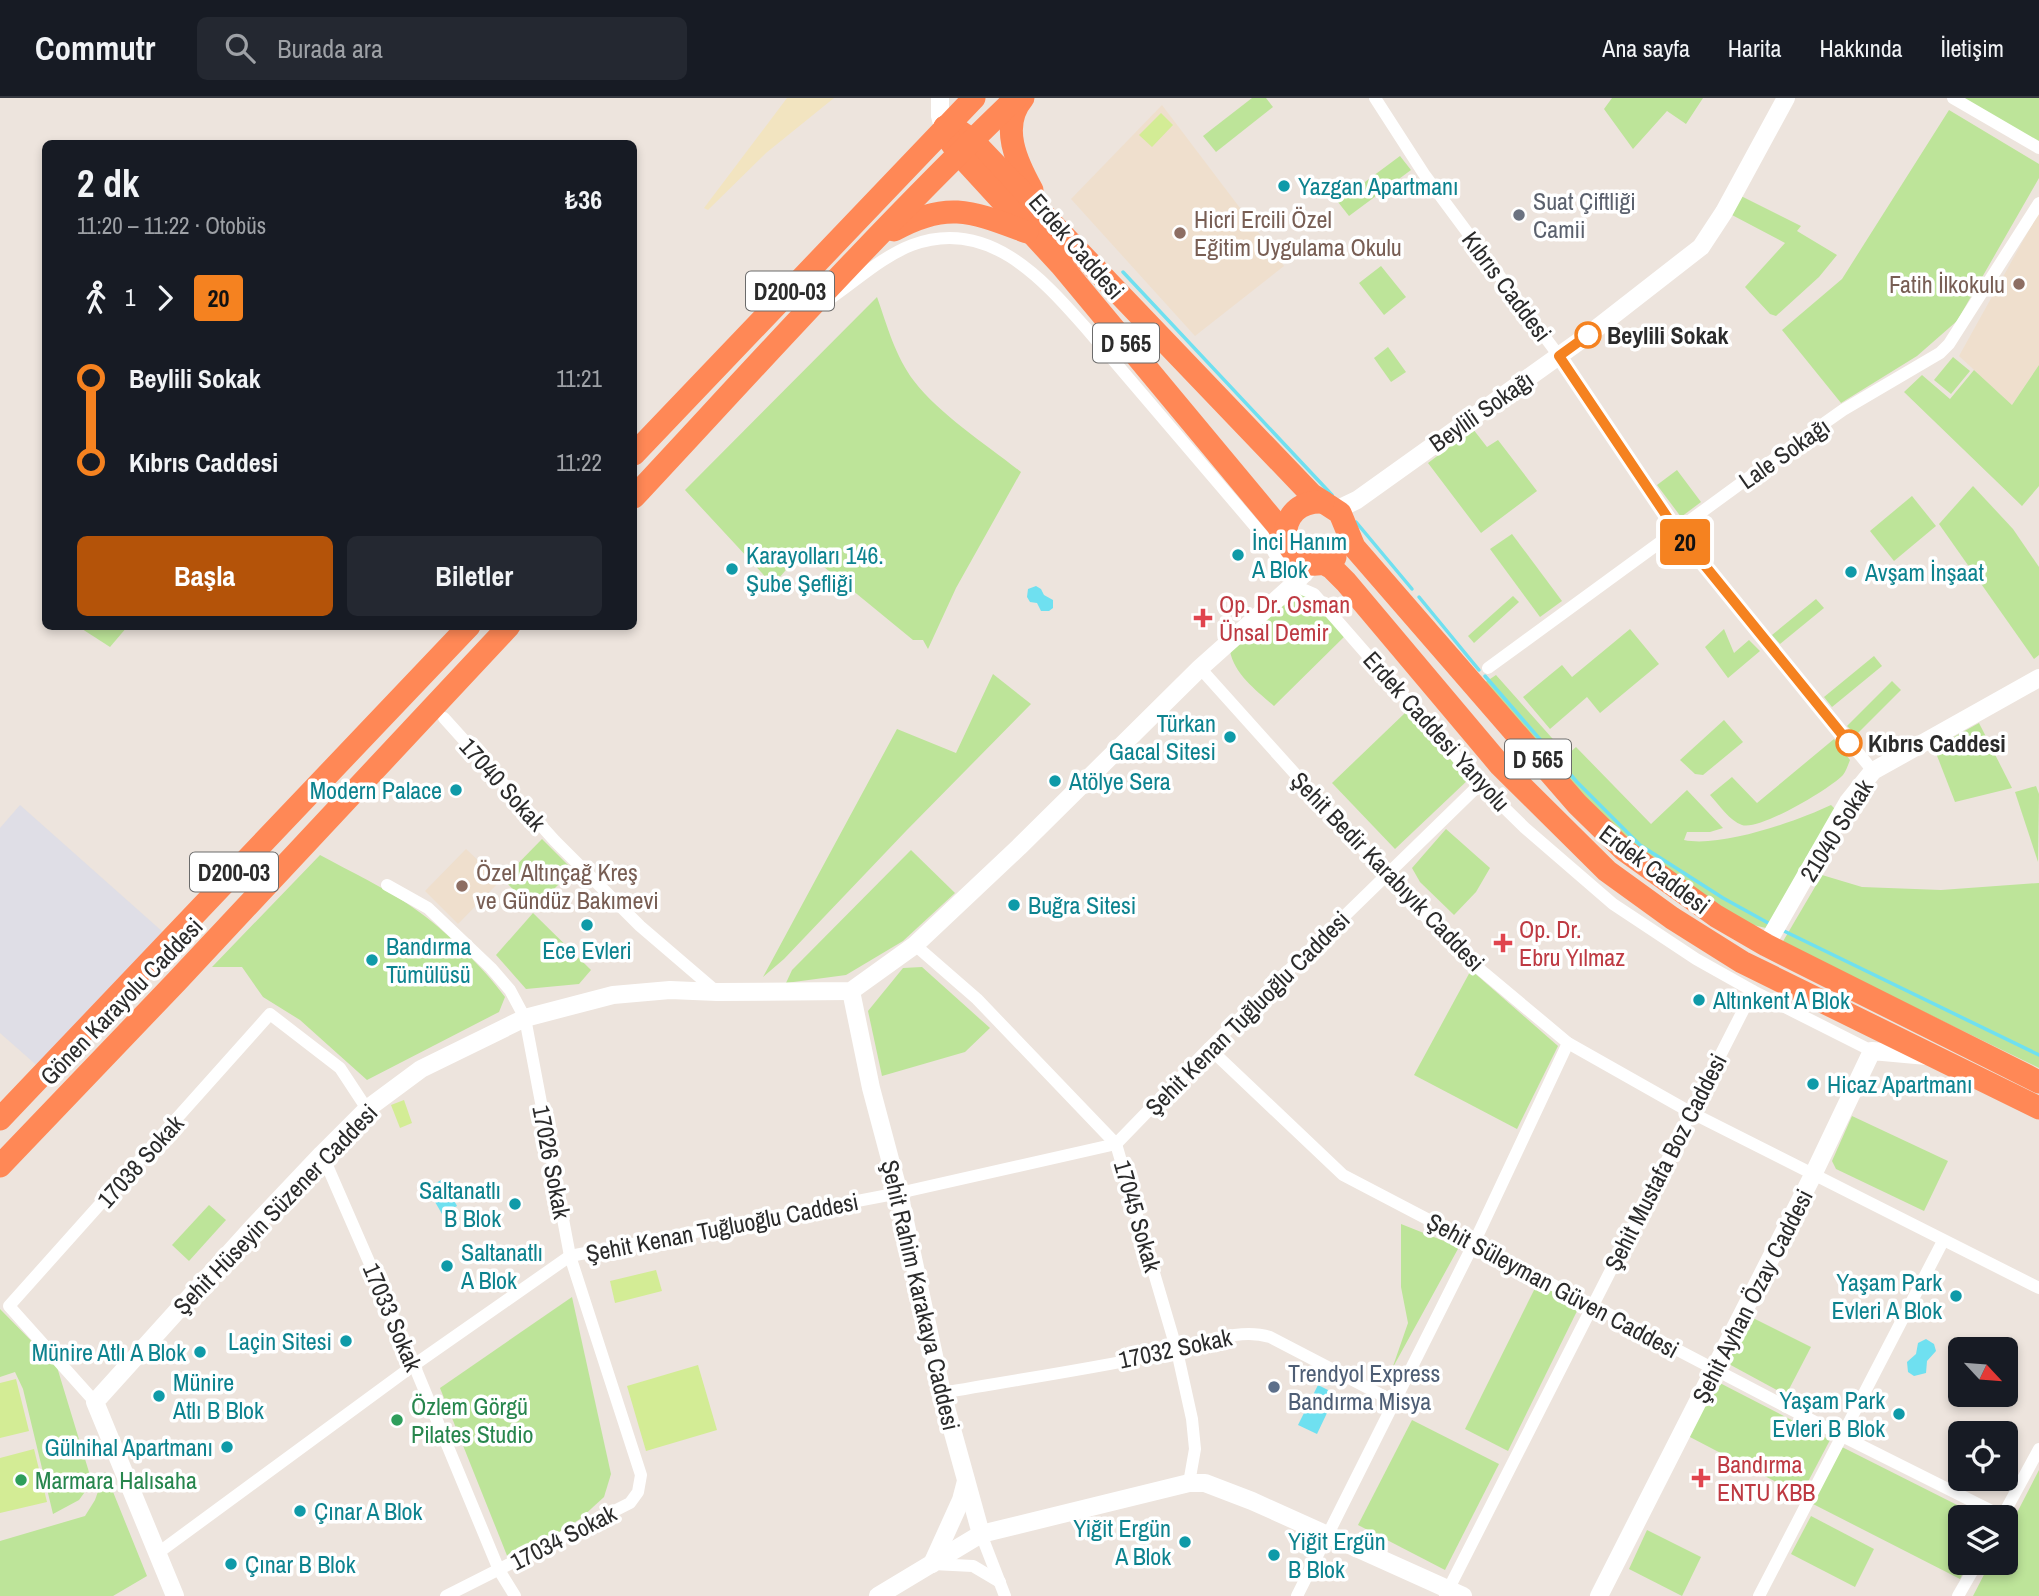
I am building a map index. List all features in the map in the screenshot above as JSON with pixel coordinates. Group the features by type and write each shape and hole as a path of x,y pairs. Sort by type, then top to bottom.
{"highway":[{"name":"D200-03","path":"637,451 974,98"},
{"name":"D200-03","path":"637,493 843,274 1016,98"},
{"path":"1023,98 1012,119 1012,141 1039,226"},
{"name":"D 565","path":"945,127 950,141 965,147"},
{"name":"Erdek Caddesi","path":"965,147 1039,226 1199,379 1311,494 1337,516 1354,547 1577,804 1624,850 1672,887 1766,945 2039,1082"},
{"path":"869,248 891,231 915,218 950,212 975,213 1039,226"},
{"name":"Erdek Caddesi","path":"1039,226 1126,342 1278,526 1301,564 1332,568 1346,582 1500,765 1607,871 1672,918 1742,962 2039,1108"},
{"path":"1302,505 1337,516 1345,544 1339,553 1301,564 1288,519 1294,511 1302,505"},
{"name":"Gönen Karayolu Caddesi","path":"0,1119 464,630"},
{"name":"Gönen Karayolu Caddesi","path":"0,1166 505,630"},
{"path":"0,1186 221,951 257,896"}],"main road":[{"path":"843,274 937,168 945,153 945,127 940,116 940,98"},
{"name":"Beylili Sokağı","path":"1337,516 1559,356 1701,247 1724,212 1786,98"},
{"path":"851,991 915,944 1019,847 1301,564"},
{"name":"21040 Sokak","path":"1766,945 1848,802 1873,771 2039,678"},
{"name":"Şehit Hüseyin Süzener Caddesi","path":"95,1402 322,1154 367,1109 421,1069 524,1018 613,995 670,990 851,991"},
{"name":"Şehit Rahim Karakaya Caddesi","path":"851,991 871,1088 899,1193 942,1393 981,1534"},
{"path":"1872,1051 1936,1057"},
{"name":"Şehit Ayhan Özay Caddesi","path":"1599,1596 1813,1175 1872,1051"},
{"path":"95,1402 175,1596"},
{"path":"932,1564 967,1481"},
{"path":"878,1596 981,1534 1189,1483 1205,1483 1226,1491 1452,1594"}],"street":[{"name":"Kıbrıs Caddesi","path":"1375,98 1432,184 1559,356 1676,530 1873,771"},
{"path":"1953,98 2039,148"},
{"name":"Lale Sokağı","path":"1488,668 1843,410 1940,353 1949,344 2039,203"},
{"name":"Erdek Caddesi Yanyolu","path":"799,320 912,245 937,239 963,239 977,241 1003,251 1026,267 1060,298 1265,538 1301,564 1314,594 1480,783 1525,828 1614,904 1696,959 1872,1051"},
{"name":"Şehit Bedir Karabıyık Caddesi","path":"1200,668 1458,951 1568,1043 1690,1112 2039,1289"},
{"name":"17040 Sokak","path":"443,718 555,841 640,926 717,992"},
{"name":"Şehit Kenan Tuğluoğlu Caddesi","path":"158,1553 414,1365 570,1256 899,1193 1116,1144 1209,1048 1480,783"},
{"name":"17026 Sokak","path":"387,885 428,908 491,968 510,990 524,1018 570,1256 641,1475 638,1492"},
{"name":"17045 Sokak","path":"915,944 977,999 1116,1144 1177,1351 1192,1419 1195,1449 1189,1483"},
{"name":"Şehit Mustafa Boz Caddesi","path":"1452,1594 1591,1306 1753,991"},
{"name":"17038 Sokak","path":"95,1402 9,1306 270,1014 340,1068 367,1109"},
{"path":"1297,1596 1474,1243 1568,1043"},
{"name":"Şehit Süleyman Güven Caddesi","path":"1209,1048 1343,1175 1978,1505"},
{"name":"17033 Sokak","path":"322,1154 499,1570 515,1596"},
{"path":"1759,1596 1943,1241"},
{"name":"17032 Sokak","path":"942,1393 1177,1351 1235,1334 1261,1334 1395,1402"},
{"path":"2009,1505 2039,1449"},
{"name":"17034 Sokak","path":"446,1596 630,1503 638,1492"},
{"name":"Şehit Rahim Karakaya Caddesi","path":"981,1534 1005,1596"},
{"path":"932,1564 973,1566 1000,1582"},
{"path":"1958,1596 1970,1575"}],"shaded area":[{"name":"Hicri Ercili Özel Eğitim Uygulama Okulu","path":"1162,105 1284,266 1195,336 1071,199"},
{"name":"Fatih İlkokulu","path":"2039,212 2039,365 2012,405 1959,356"},
{"path":"20,805 164,933 42,1070 0,1033 0,828"},
{"name":"Özel Altınçağ Kreş ve Gündüz Bakımevi","path":"466,849 500,881 458,924 425,891"}],"green space":[{"path":"1252,98 1266,98 1273,107 1216,152 1203,136"},
{"path":"1612,98 1703,98 1686,124 1667,111 1633,149 1604,109"},
{"path":"1961,98 2039,98 2039,142"},
{"path":"1949,110 2039,164 2039,178 1957,321 1917,356 1841,403 1782,330 1842,279"},
{"path":"1161,113 1173,125 1152,147 1139,135"},
{"path":"1400,156 1411,170 1349,216 1338,202"},
{"path":"1741,196 1801,226 1797,231 1837,255 1819,277 1776,316 1770,314 1745,287 1785,243 1732,215"},
{"path":"1381,266 1406,297 1384,315 1359,283"},
{"path":"877,297 897,351 914,381 950,418 1021,472 956,588 928,649 923,640 913,640 813,558 797,557 773,585 685,490"},
{"path":"1388,347 1406,372 1391,382 1374,358"},
{"path":"1953,357 1970,371 1951,394 1934,380"},
{"path":"2039,365 2039,486 2022,506 1904,392 1922,375 1950,399 1974,370 2012,405"},
{"path":"1473,429 1487,447 1498,440 1537,491 1481,533 1428,463"},
{"path":"1677,470 1701,502 1681,517 1657,485"},
{"path":"1973,486 2013,529 2039,567 2039,655 2034,659 1939,524"},
{"path":"1912,496 1936,526 1894,561 1870,531"},
{"path":"1512,534 1562,601 1540,617 1490,549"},
{"path":"1292,588 1312,596 1347,634 1274,706 1241,675 1230,651"},
{"path":"1513,596 1519,602 1474,643 1468,636"},
{"path":"1816,599 1824,608 1780,644 1772,635"},
{"path":"1630,629 1659,664 1600,713 1587,697 1550,729 1523,697 1562,665 1572,677"},
{"path":"1724,629 1734,653 1749,640 1760,651 1728,678 1705,647"},
{"path":"84,630 124,630 110,647"},
{"path":"1874,656 1882,666 1832,707 1824,697"},
{"path":"993,674 1031,704 784,959 763,977 897,729 956,753"},
{"path":"1496,675 1567,755 1576,747 1651,824 1687,790 1723,828 1710,832 1687,832 1684,840 1718,840 1759,832 1831,805 1835,809 1766,928 1740,922 1624,842 1481,685"},
{"path":"1892,681 1901,690 1856,735 1847,726"},
{"path":"1406,712 1470,778 1395,849 1332,783"},
{"path":"1724,720 1743,742 1703,775 1695,774 1680,760"},
{"path":"1979,723 2012,788 1955,802 1934,748"},
{"path":"1834,739 1850,760 1843,775 1810,799 1778,816 1751,825 1742,825 1729,816 1710,795 1732,777 1757,803"},
{"path":"2036,786 2039,794 2038,862 2015,792"},
{"path":"1446,829 1490,868 1476,892 1454,915 1420,882 1412,868"},
{"path":"542,839 573,870 533,910 503,879"},
{"path":"911,850 955,893 903,941 846,975 786,983 792,970"},
{"name":"Bandırma Tümülüsü","path":"320,855 392,894 451,938 505,997 499,1012 367,1080 300,1020 263,997 242,967 212,967"},
{"path":"1822,875 1862,887 1941,890 2039,883 2039,1068 1782,943"},
{"path":"533,913 591,970 579,984 526,989 496,955"},
{"path":"922,967 990,1028 965,1052 882,1076 868,1011 903,968"},
{"path":"1471,970 1558,1046 1517,1129 1414,1075"},
{"path":"404,1100 412,1123 400,1128 391,1105"},
{"path":"1852,1116 1948,1161 1924,1211 1836,1169 1832,1161"},
{"path":"209,1205 226,1220 189,1261 172,1245"},
{"path":"1401,1224 1459,1247 1392,1369 1408,1323 1401,1287"},
{"path":"656,1270 662,1291 615,1303 610,1281"},
{"path":"1537,1284 1580,1305 1508,1451 1465,1429"},
{"path":"572,1297 611,1474 604,1497 580,1519 510,1563 440,1388"},
{"path":"0,1309 57,1367 92,1482 79,1500 53,1514 23,1389 15,1372 0,1377"},
{"path":"1751,1317 1811,1347 1786,1395 1727,1363"},
{"path":"698,1365 717,1430 646,1451 627,1386"},
{"name":"Marmara Halısaha","path":"16,1379 29,1431 0,1438 0,1383"},
{"path":"1716,1381 1830,1440 1801,1495 1688,1436"},
{"path":"1412,1420 1499,1464 1445,1570 1358,1525"},
{"path":"1842,1447 1957,1505 1948,1505 1948,1573 1813,1504"},
{"name":"Marmara Halısaha","path":"34,1449 47,1502 0,1513 0,1458"},
{"path":"2039,1470 2039,1596 1973,1596 1984,1575 2018,1575 2018,1511"},
{"path":"105,1472 147,1576 113,1596 0,1596 0,1541 85,1516 95,1500"},
{"path":"1811,1516 1874,1549 1855,1587 1791,1554"},
{"path":"1647,1530 1701,1557 1682,1596 1629,1569"}],"sand":[{"path":"787,98 834,98 766,153 708,210 704,208"}],"water":[{"path":"1036,586 1053,600 1053,608 1049,611 1041,611 1037,603 1030,602 1027,597 1028,589"},
{"path":"443,1179 457,1206 442,1214 427,1188"},
{"path":"1926,1339 1934,1344 1936,1351 1927,1361 1926,1373 1914,1376 1908,1372 1907,1362 1916,1354 1918,1343"},
{"path":"1318,1385 1336,1394 1317,1434 1298,1425"}],"waterway":[{"path":"1123,272 1332,495"},
{"path":"1356,522 1412,589"},
{"path":"1419,597 1479,670"},
{"path":"1485,676 1577,782 1640,845 1723,898 1770,924"},
{"path":"1784,931 2039,1055"}],"bus line":[{"name":"20","path":"1588,335 1559,356 1676,530 1849,743"}],"place":[{"name":"Yazgan Apartmanı","path":"1284,186"},
{"name":"Suat Çiftliği Camii","path":"1519,215"},
{"name":"Hicri Ercili Özel Eğitim Uygulama Okulu","path":"1180,233"},
{"name":"Fatih İlkokulu","path":"2019,284"},
{"name":"Beylili Sokak","path":"1588,335"},
{"name":"İnci Hanım A Blok","path":"1238,555"},
{"name":"Karayolları 146. Şube Şefliği","path":"732,569"},
{"name":"Avşam İnşaat","path":"1851,572"},
{"name":"Op. Dr. Osman Ünsal Demir","path":"1203,618"},
{"name":"Türkan Gacal Sitesi","path":"1230,737"},
{"name":"Kıbrıs Caddesi","path":"1849,743"},
{"name":"Atölye Sera","path":"1055,781"},
{"name":"Modern Palace","path":"456,790"},
{"name":"Özel Altınçağ Kreş ve Gündüz Bakımevi","path":"462,886"},
{"name":"Buğra Sitesi","path":"1014,905"},
{"name":"Ece Evleri","path":"587,925"},
{"name":"Op. Dr. Ebru Yılmaz","path":"1503,943"},
{"name":"Bandırma Tümülüsü","path":"372,960"},
{"name":"Altınkent A Blok","path":"1699,1000"},
{"name":"Hicaz Apartmanı","path":"1813,1084"},
{"name":"Saltanatlı B Blok","path":"515,1204"},
{"name":"Saltanatlı A Blok","path":"447,1266"},
{"name":"Yaşam Park Evleri A Blok","path":"1956,1296"},
{"name":"Laçin Sitesi","path":"346,1341"},
{"name":"Münire Atlı A Blok","path":"200,1352"},
{"name":"Trendyol Express Bandırma Misya","path":"1274,1387"},
{"name":"Münire Atlı B Blok","path":"159,1396"},
{"name":"Yaşam Park Evleri B Blok","path":"1899,1414"},
{"name":"Özlem Görgü Pilates Studio","path":"397,1420"},
{"name":"Gülnihal Apartmanı","path":"227,1447"},
{"name":"Bandırma ENTU KBB","path":"1701,1478"},
{"name":"Marmara Halısaha","path":"21,1480"},
{"name":"Çınar A Blok","path":"300,1511"},
{"name":"Yiğit Ergün A Blok","path":"1185,1542"},
{"name":"Yiğit Ergün B Blok","path":"1274,1555"},
{"name":"Çınar B Blok","path":"231,1564"}]}
